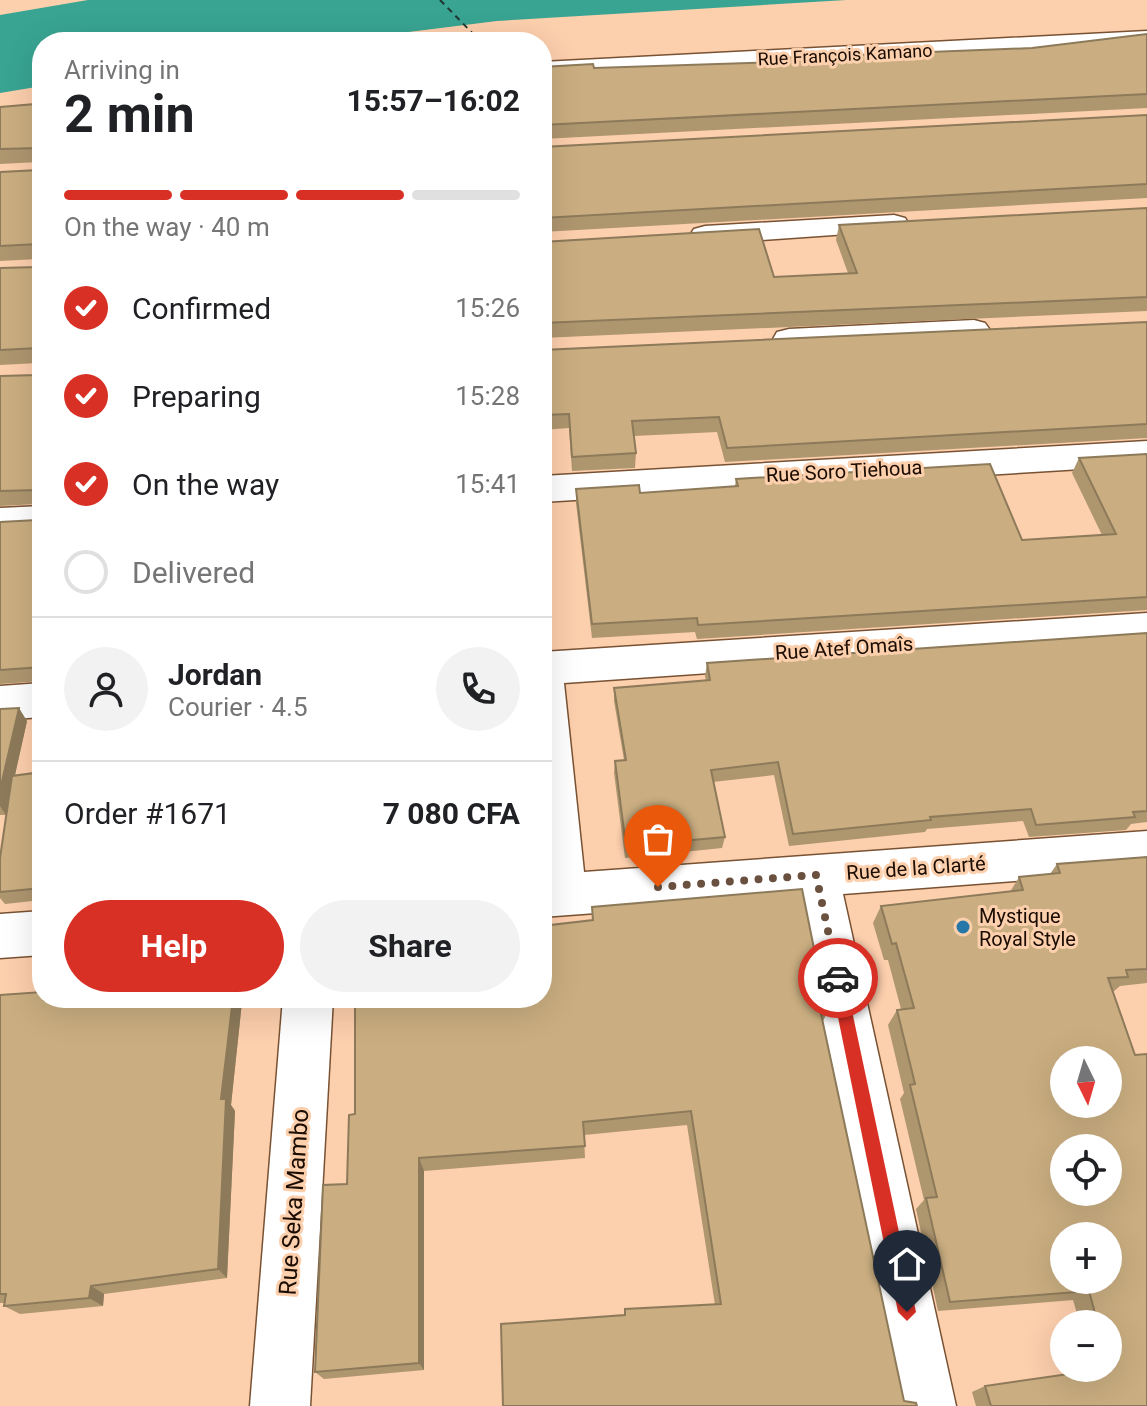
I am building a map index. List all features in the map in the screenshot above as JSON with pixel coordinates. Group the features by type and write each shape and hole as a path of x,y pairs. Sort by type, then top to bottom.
{"street":[{"name":"Rue François Kamano","path":"552,69 1147,39"},
{"path":"669,237 924,222"},
{"path":"761,341 1009,329"},
{"name":"Rue Soro Tiehoua","path":"552,488 1147,453"},
{"path":"0,521 32,519"},
{"name":"Rue Atef Omaîs","path":"552,667 1147,628"},
{"path":"0,703 32,701"},
{"name":"Rue de la Clarté","path":"553,895 1147,851"},
{"path":"552,874 553,895"},
{"path":"816,875 926,1406"},
{"path":"0,936 32,934"},
{"name":"Rue Seka Mambo","path":"280,1406 307,1008"}],"water":[{"path":"88,0 846,0 497,21 408,32 32,32 32,88 0,93 0,15"}],"building":[{"path":"1147,34 1147,94 552,124 552,66 781,62 780,58 1032,48"},
{"path":"32,104 32,148 0,149 0,107"},
{"path":"1147,115 1147,184 552,217 552,146"},
{"path":"32,170 32,244 0,246 0,172"},
{"path":"1147,208 1147,297 552,323 552,241 759,229 774,277 857,273 839,225"},
{"path":"32,267 32,348 0,350 0,268"},
{"path":"1147,322 1147,424 727,448 719,417 632,421 636,453 572,457 569,414 552,415 552,350"},
{"path":"32,375 32,490 0,491 0,376"},
{"path":"1147,454 1147,597 698,625 697,618 592,624 576,489 639,485 640,493 738,486 736,479 990,464 1022,540 1116,534 1079,458"},
{"path":"32,520 32,668 0,670 0,522"},
{"path":"1147,633 1147,811 1133,812 1135,817 1036,825 1031,809 930,817 931,820 793,834 778,762 711,770 725,837 626,846 615,761 626,760 614,688 710,680 707,663"},
{"path":"19,708 0,790 0,709"},
{"path":"32,773 32,889 0,892 0,858 12,776"},
{"path":"1147,857 1147,969 1126,970 1128,977 1108,978 1135,1055 1147,1054 1147,1406 991,1406 985,1386 1050,1377 1050,1382 1122,1382 1122,1310 1094,1310 1090,1294 1122,1294 1122,1222 1050,1222 1051,1294 950,1302 926,1198 937,1197 910,1085 915,1084 897,1010 914,1008 896,943 892,944 881,906 1023,890 1019,877 1060,873 1057,864"},
{"path":"802,889 827,1013 821,1014 904,1401 916,1403 917,1406 503,1406 501,1324 625,1315 625,1309 721,1304 691,1111 583,1122 585,1146 419,1158 419,1363 315,1372 323,1185 347,1184 349,1115 355,1114 355,1008 552,1008 552,925 593,920 592,907"},
{"path":"32,993 32,1008 232,1008 221,1099 226,1099 218,1269 91,1286 89,1298 4,1306 6,1294 0,1294 0,995"}],"ferry route":[{"path":"440,0 471,32"}],"way so far":[{"path":"658,887 816,875 838,978"}],"place":[{"name":"Mystique Royal Style","path":"963,927"}],"route":[{"path":"838,978 907,1312"}]}
